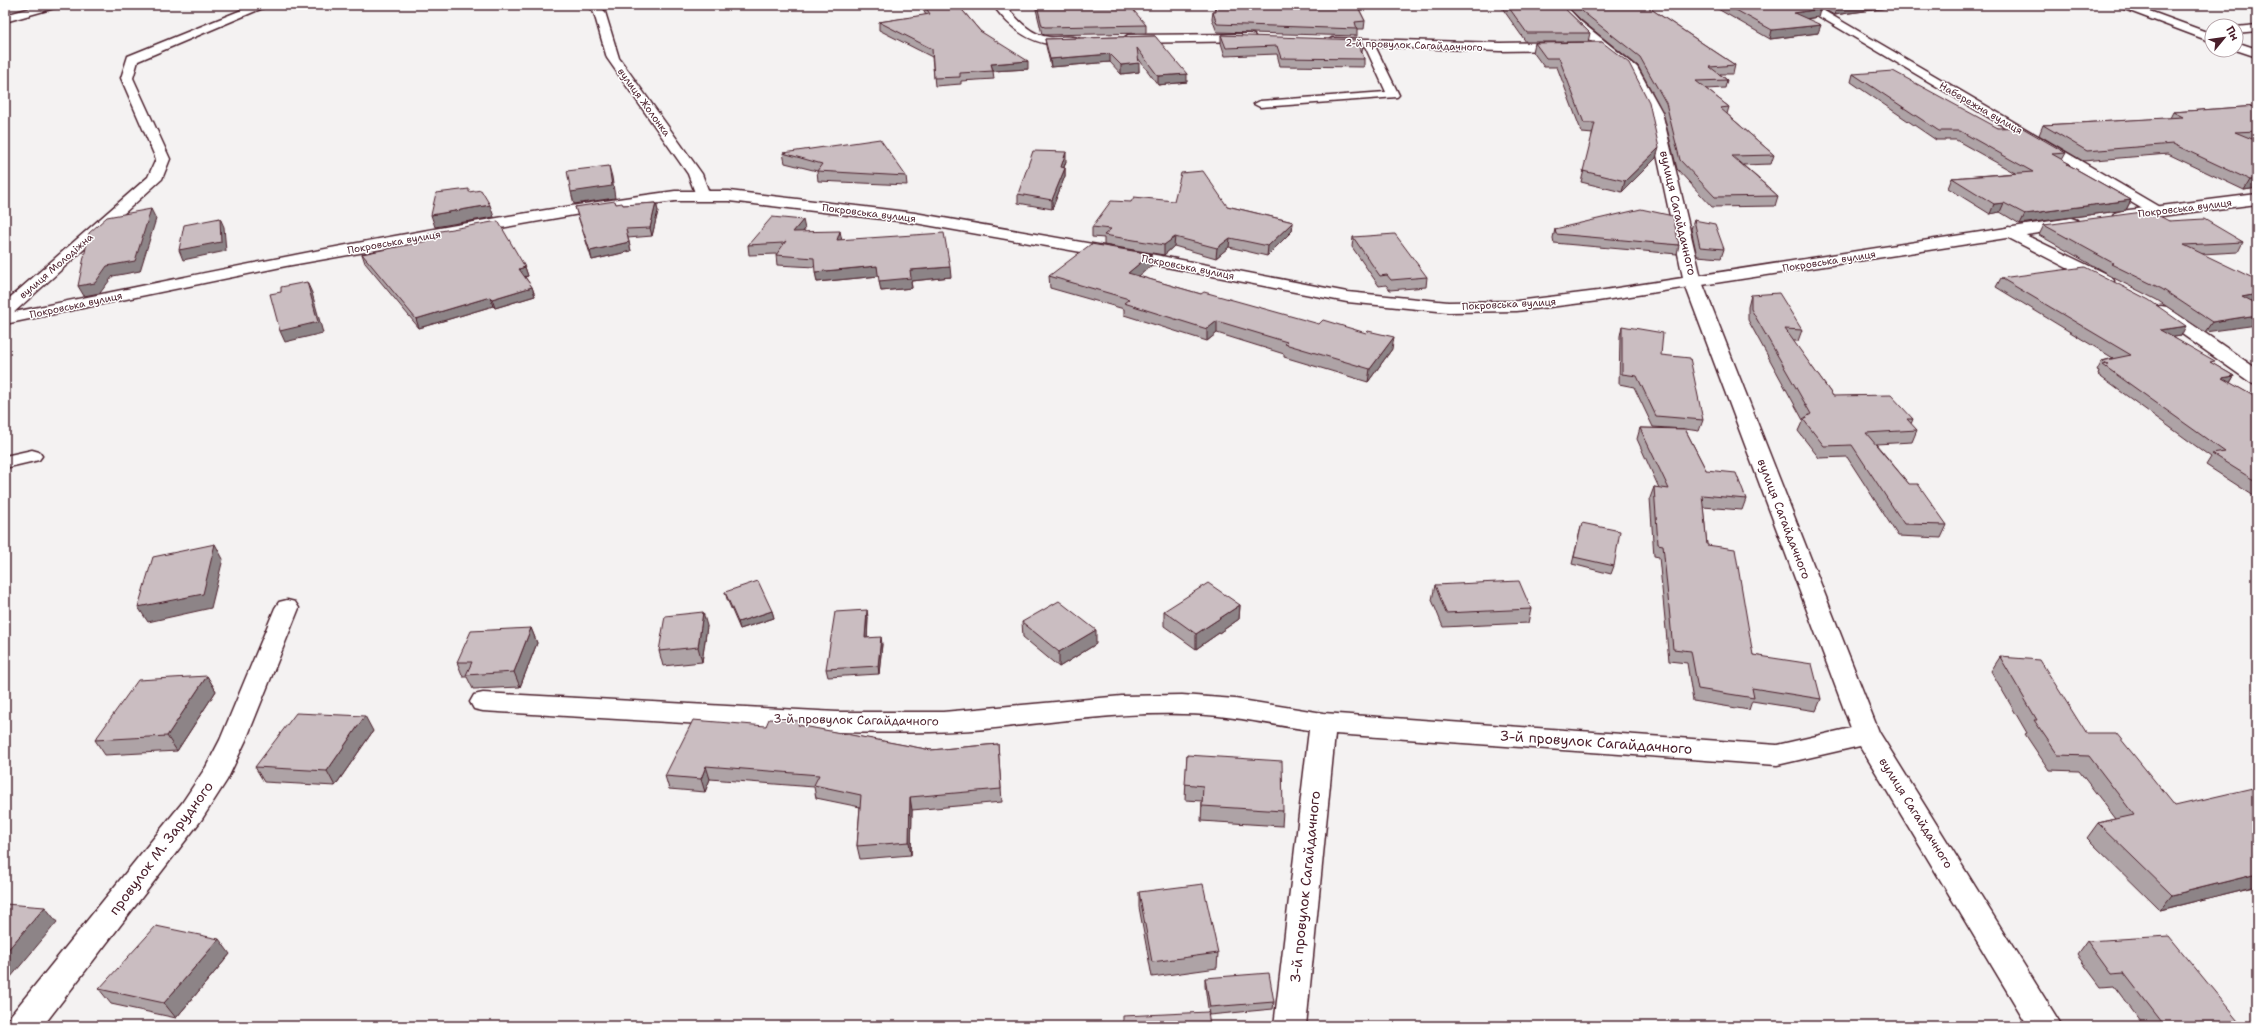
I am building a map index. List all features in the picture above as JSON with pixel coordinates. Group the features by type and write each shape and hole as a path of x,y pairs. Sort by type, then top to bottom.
{"street":[{"path":"5,19 53,5"},
{"name":"вулиця Молодіжна","path":"5,311 155,179 163,159 127,78 132,59 165,44 264,5"},
{"name":"вулиця Жолонка","path":"593,5 598,12 613,58 695,174 702,195"},
{"path":"999,5 1020,29 1031,37 1044,41 1086,41"},
{"name":"вулиця Сагайдачного","path":"1559,5 1576,23 1632,70 1655,112 1693,282 1867,734 2046,1026"},
{"name":"Набережна вулиця","path":"1806,5 2156,211"},
{"path":"2123,5 2204,33"},
{"path":"2244,29 2257,28"},
{"path":"1116,40 1224,37 1262,38"},
{"name":"2-й провулок Сагайдачного","path":"1323,41 1369,44 1500,47 1604,46"},
{"path":"2244,49 2257,53"},
{"name":"Покровська вулиця","path":"5,319 286,261 538,216 644,199 702,195 729,196 915,218 1161,261 1347,297 1414,306 1448,307 1517,306 1693,282 2009,232 2156,211 2257,199"},
{"path":"2009,232 2123,290"},
{"path":"2150,305 2257,378"},
{"path":"5,462 32,456"},
{"name":"провулок М. Зарудного","path":"23,1026 192,811 217,773 233,740 287,608"},
{"name":"3-й провулок Сагайдачного","path":"483,702 837,722 888,723 943,722 1143,704 1183,704 1218,706 1323,724 1777,755 1867,734"},
{"name":"3-й провулок Сагайдачного","path":"1290,1026 1323,724"}],"lane":[{"path":"1260,104 1393,95 1369,44"}],"building":[{"path":"924,5 958,5 980,31 1028,61 991,64 993,71 960,73 960,77 934,78 932,49 879,22 930,14"},
{"path":"1037,5 1119,5 1120,8 1125,5 1129,5 1146,25 1045,27 1042,26"},
{"path":"1215,5 1357,5 1365,21 1355,22 1357,29 1217,24 1213,12 1216,12"},
{"path":"1507,5 1561,5 1590,33 1527,33"},
{"path":"1576,5 1645,5 1735,65 1710,67 1727,80 1696,81 1729,107 1720,108 1774,155 1732,156 1778,196 1715,197 1680,160 1666,103 1640,57"},
{"path":"1727,5 1813,5 1820,9 1794,13 1821,25 1772,30"},
{"path":"1833,5 1854,5 1837,7"},
{"path":"1221,35 1361,40 1363,44 1359,44 1364,59 1281,58 1277,46 1226,48"},
{"path":"1155,36 1187,74 1158,76 1137,48 1139,63 1121,65 1110,54 1050,59 1045,39"},
{"path":"1602,42 1629,63 1649,102 1659,148 1625,181 1583,171 1595,123 1584,123 1559,58 1546,58 1535,43"},
{"path":"1893,71 1998,128 2021,127 2066,153 2052,154 2070,164 2067,164 2131,200 2025,214 2004,203 1994,204 1952,178 2033,172 1960,131 1939,131 1853,74"},
{"path":"2257,106 2257,131 2235,132 2257,141 2257,179 2250,180 2173,144 2087,151 2043,125 2183,117 2173,112"},
{"path":"880,139 906,176 817,171 822,164 783,153"},
{"path":"1033,151 1066,152 1061,167 1065,168 1052,200 1018,194"},
{"path":"609,166 612,186 571,192 567,171"},
{"path":"1203,171 1227,206 1293,222 1268,246 1230,238 1217,248 1175,237 1164,245 1104,235 1111,229 1092,227 1111,201 1131,202 1134,197 1174,201 1181,173"},
{"path":"469,189 469,192 481,190 490,205 431,215 436,193"},
{"path":"615,201 616,204 622,203 623,205 656,203 650,228 626,229 629,242 590,251 575,207"},
{"path":"151,209 135,261 107,266 95,283 78,286 89,233 107,217"},
{"path":"1641,209 1673,216 1679,245 1556,234 1555,229"},
{"path":"2150,211 2169,221 2204,219 2243,242 2184,245 2257,280 2257,294 2242,297 2257,305 2257,315 2212,322 2162,289 2111,264 2113,263 2044,225"},
{"path":"772,217 803,220 793,232 840,231 837,240 944,233 950,267 910,270 911,278 879,281 877,266 815,272 814,258 776,255 786,241 783,243 748,245"},
{"path":"220,218 221,242 179,250 184,225"},
{"path":"1694,220 1715,224 1724,249 1700,247"},
{"path":"498,221 525,267 519,269 532,287 492,299 490,297 416,319 362,254 427,241 429,233"},
{"path":"1395,234 1427,277 1391,280 1387,275 1380,276 1353,237"},
{"path":"1091,244 1151,254 1128,273 1201,294 1204,292 1319,324 1323,320 1366,333 1368,331 1394,337 1370,369 1285,344 1287,342 1217,321 1207,329 1124,303 1129,299 1049,276"},
{"path":"2085,267 2149,300 2186,326 2160,330 2215,361 2210,362 2234,376 2222,378 2257,398 2257,482 2212,454 2225,452 2103,365 2108,364 2102,361 2131,355 2001,278"},
{"path":"307,282 318,322 280,331 270,294 281,292 281,287"},
{"path":"1779,293 1802,330 1785,329 1833,396 1891,395 1913,419 1907,419 1917,430 1866,433 1909,484 1918,484 1947,525 1904,524 1852,445 1824,446 1803,419 1811,414 1751,309 1751,295"},
{"path":"1622,326 1663,333 1661,355 1690,358 1703,420 1656,416 1637,376 1622,374"},
{"path":"1640,428 1685,429 1706,470 1736,473 1746,499 1702,495 1707,545 1735,549 1753,655 1812,664 1821,699 1752,688 1754,698 1698,689 1691,651 1673,649 1663,545 1658,544 1654,487 1669,489"},
{"path":"1582,523 1620,531 1614,566 1574,557"},
{"path":"215,544 203,594 138,607 153,557"},
{"path":"758,581 772,611 738,622 725,592"},
{"path":"1519,581 1531,609 1446,613 1435,585"},
{"path":"1208,583 1240,605 1196,634 1164,611"},
{"path":"1059,601 1096,630 1059,652 1022,622"},
{"path":"867,610 865,638 881,637 878,666 826,669 835,612"},
{"path":"703,612 698,647 659,651 665,616"},
{"path":"531,628 514,672 466,675 472,662 457,662 471,631"},
{"path":"2000,657 2040,660 2086,733 2116,733 2175,806 2257,787 2257,874 2172,895 2098,823 2134,815 2089,756 2058,755 2034,720 2037,720"},
{"path":"207,676 167,736 95,740 138,680"},
{"path":"296,713 365,716 327,771 255,767"},
{"path":"769,719 800,721 798,725 931,750 998,744 1001,789 910,797 909,842 857,846 861,795 814,785 819,775 706,766 701,779 665,776 693,720 766,726"},
{"path":"1187,755 1282,761 1283,811 1202,806 1203,786 1185,784"},
{"path":"1203,884 1218,953 1152,962 1139,892"},
{"path":"5,904 45,907 5,953"},
{"path":"156,926 219,939 164,1003 99,989"},
{"path":"2169,936 2242,1025 2165,1026 2124,973 2111,974 2087,941"},
{"path":"1269,973 1274,1002 1210,1007 1205,978"},
{"path":"1208,1012 1210,1026 1123,1026 1123,1016"}]}
